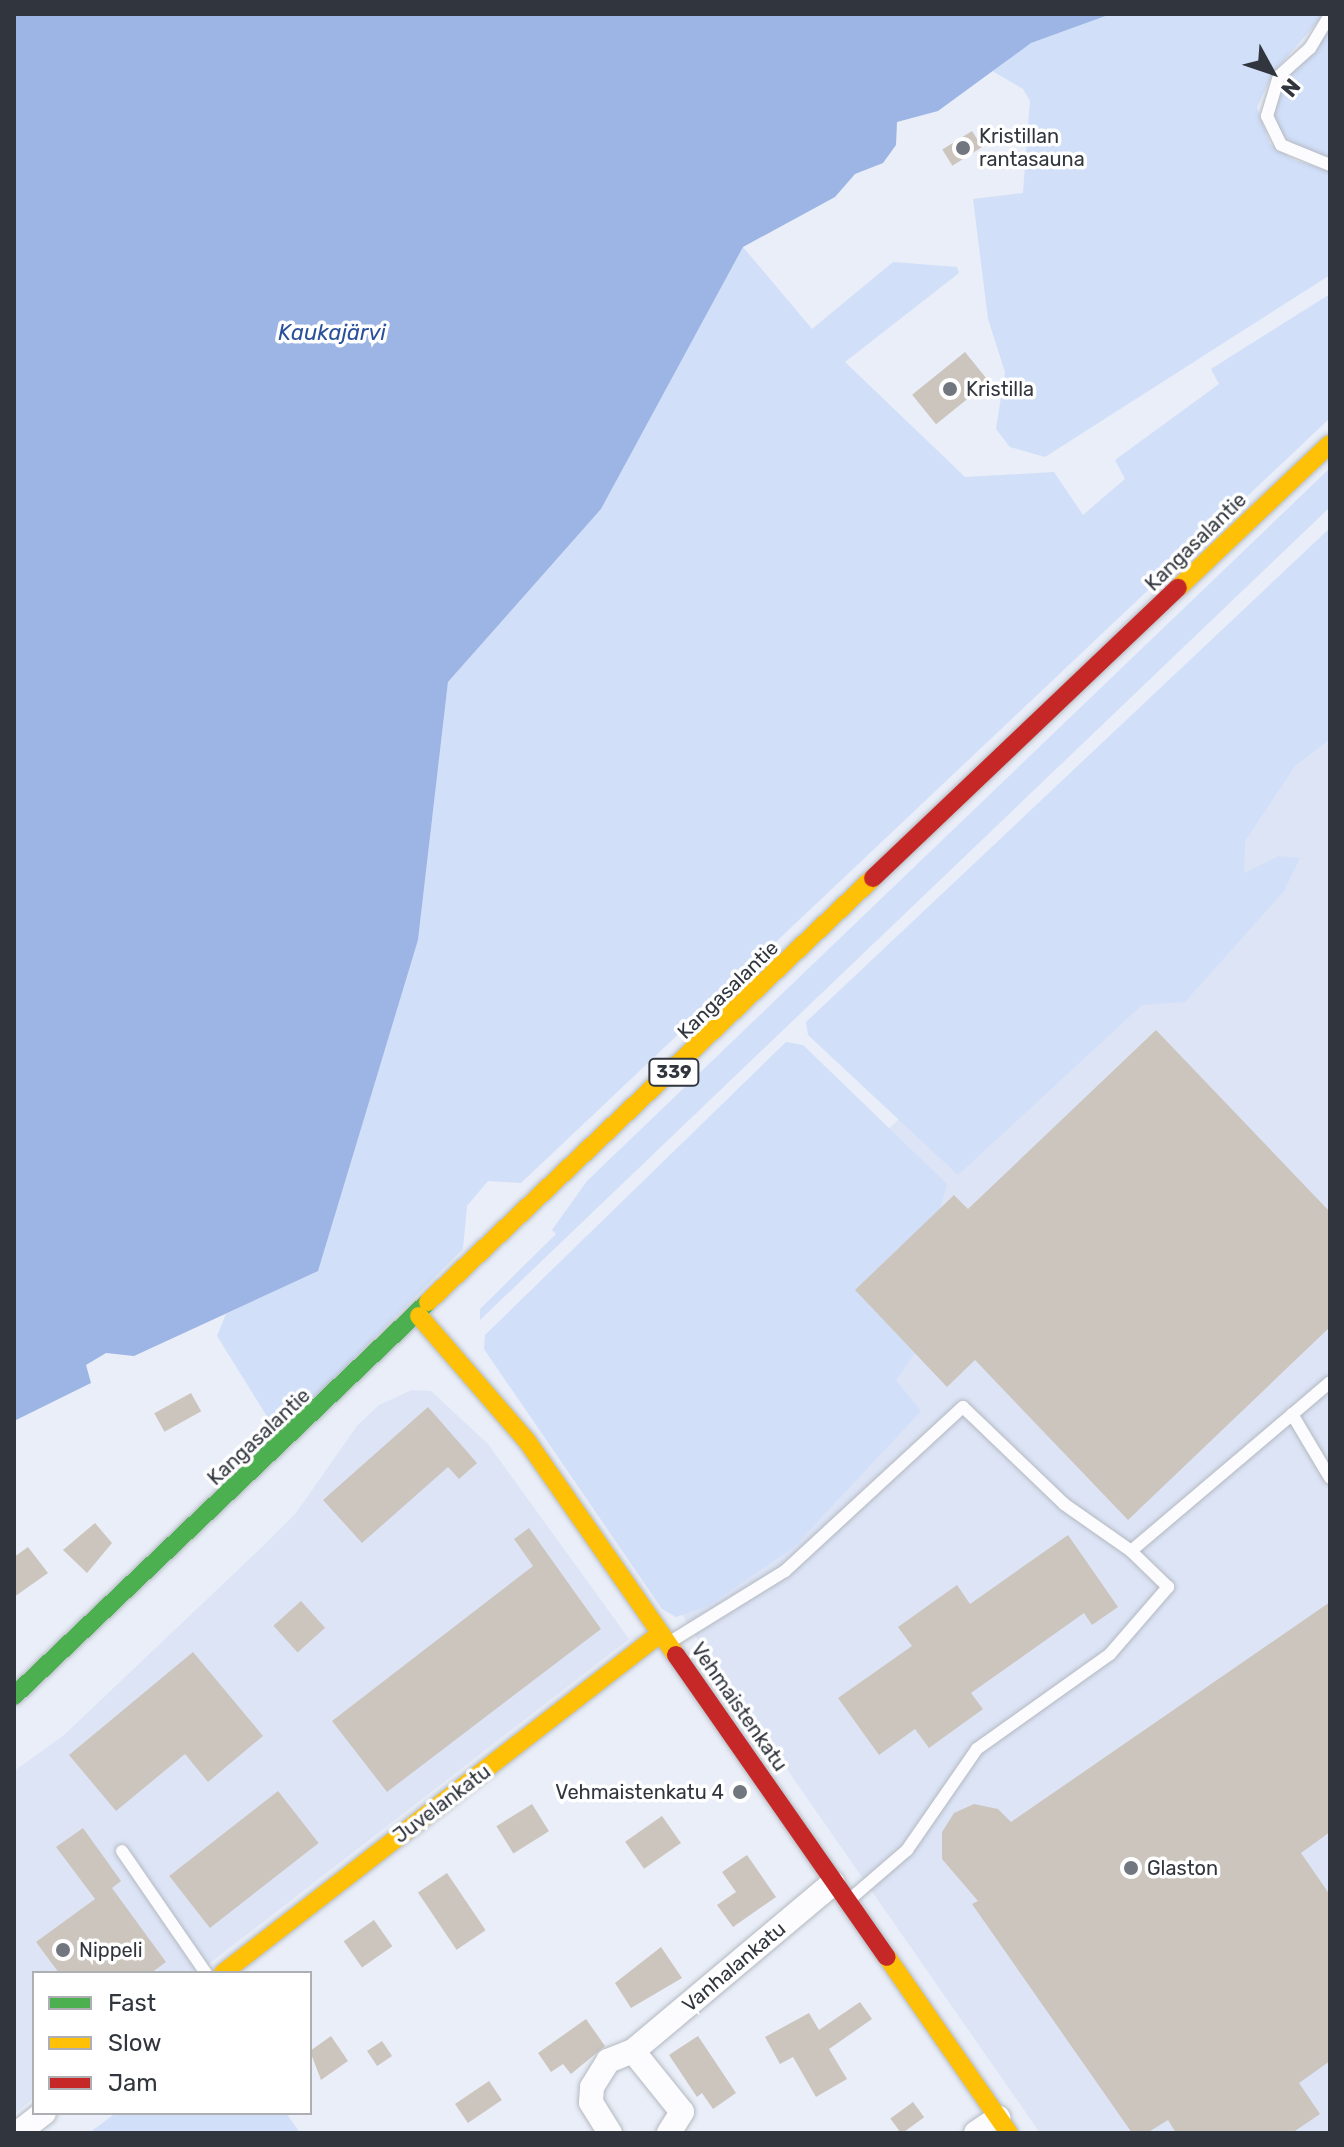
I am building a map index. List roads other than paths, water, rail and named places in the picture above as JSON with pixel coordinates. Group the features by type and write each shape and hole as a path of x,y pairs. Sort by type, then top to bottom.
{"main road":[{"name":"Kangasalantie","path":"14,1696 419,1316 1330,444"},
{"name":"Vehmaistenkatu","path":"419,1316 527,1441 1003,2125"},
{"name":"Juvelankatu","path":"226,1971 664,1638"}],"street":[{"name":"Vanhalankatu","path":"610,2133 591,2102 592,2087 608,2061 633,2051 840,1892"},
{"path":"633,2051 682,2112 669,2133"},
{"path":"18,2133 41,2115"},
{"path":"976,2133 1003,2125"}],"lane":[{"path":"1330,15 1310,48 1279,76 1267,116 1281,145 1330,165"},
{"path":"1131,1551 1330,1382"},
{"path":"664,1638 785,1571 963,1407 1064,1504 1131,1551 1168,1587 1110,1654 977,1749 907,1850 840,1892"},
{"path":"1292,1414 1330,1478"},
{"path":"122,1851 205,1971"}],"water":[{"name":"Kaukajärvi","path":"14,14 1111,14 1031,43 938,111 897,122 896,145 883,163 855,174 835,197 743,247 601,509 448,682 418,940 318,1271 134,1356 106,1353 86,1365 91,1383 14,1421"}],"place":[{"name":"Kristillan rantasauna","path":"963,148"},
{"name":"Kristilla","path":"950,389"},
{"name":"Vehmaistenkatu 4","path":"740,1792"},
{"name":"Glaston","path":"1131,1868"},
{"name":"Nippeli","path":"63,1950"}]}
